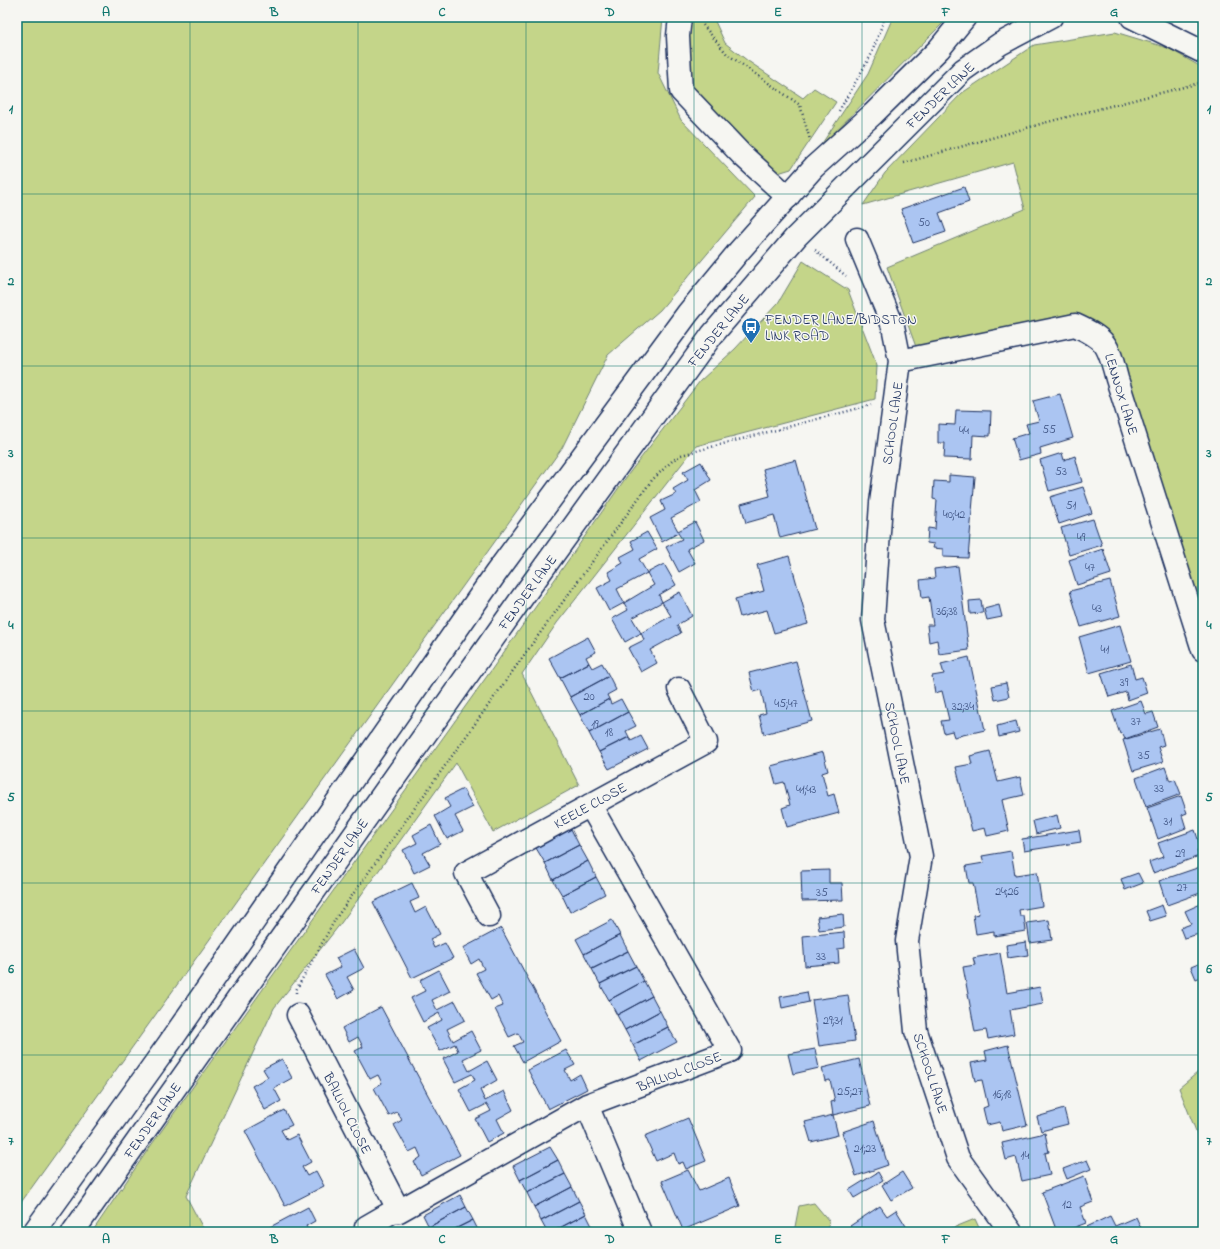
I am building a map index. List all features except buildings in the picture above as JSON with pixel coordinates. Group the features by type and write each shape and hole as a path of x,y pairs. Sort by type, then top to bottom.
{"street":[{"path":"680,17 678,36 681,91 741,154 788,197"},
{"path":"34,1232 168,1045 496,574 688,314 740,250 823,159 873,114 939,49 965,17"},
{"name":"FENDER LANE","path":"73,1232 524,595 712,335 796,237 963,70 1000,44 1051,17"},
{"path":"1132,17 1203,52"},
{"name":"SCHOOL LANE","path":"857,240 893,326 900,361 881,503 873,620 921,856 906,941 916,1031 958,1158 1005,1230"},
{"name":"LENNOX LANE","path":"900,361 1075,325 1096,335 1110,350 1117,379 1203,650"},
{"name":"KEELE CLOSE","path":"488,916 466,873 706,742 679,689"},
{"name":"BALLIOL CLOSE","path":"368,1232 366,1227 392,1212 398,1211 587,1105 730,1051 590,805"},
{"name":"BALLIOL CLOSE","path":"298,1015 398,1211"},
{"path":"587,1105 640,1232"}],"path":[{"path":"839,112 871,56 885,17"},
{"path":"701,22 727,54 800,105 810,141"},
{"path":"902,164 1044,123 1203,82"},
{"path":"298,1015 296,990 336,918 535,640 652,480 672,460 681,455 895,399"}],"green space":[{"path":"17,17 663,17 658,73 681,120 755,197 660,310 608,355 562,448 17,1208"},
{"path":"685,17 713,17 725,43 748,61 803,98 814,88 836,102 791,169 778,173 698,101 691,80"},
{"path":"893,17 948,17 819,148 868,74"},
{"path":"1115,32 1168,48 1203,68 1203,624 1125,381 1129,379 1106,329 1069,316 916,347 887,267 1025,209 1013,162 863,205 885,173 962,93 1034,45"},
{"path":"803,261 848,290 877,366 875,399 696,446 557,623 522,674 579,785 493,832 456,763 341,923 274,1008 186,1196 205,1232 92,1232 147,1151 490,672 627,476 700,381 735,349 778,303"},
{"path":"1203,1068 1203,1149 1179,1088"},
{"path":"814,1203 829,1221 827,1232 794,1232 799,1206"},
{"path":"975,1219 981,1232 943,1232"}],"place":[{"name":"FENDER LANE/BIDSTON LINK ROAD","path":"751,344"}]}
